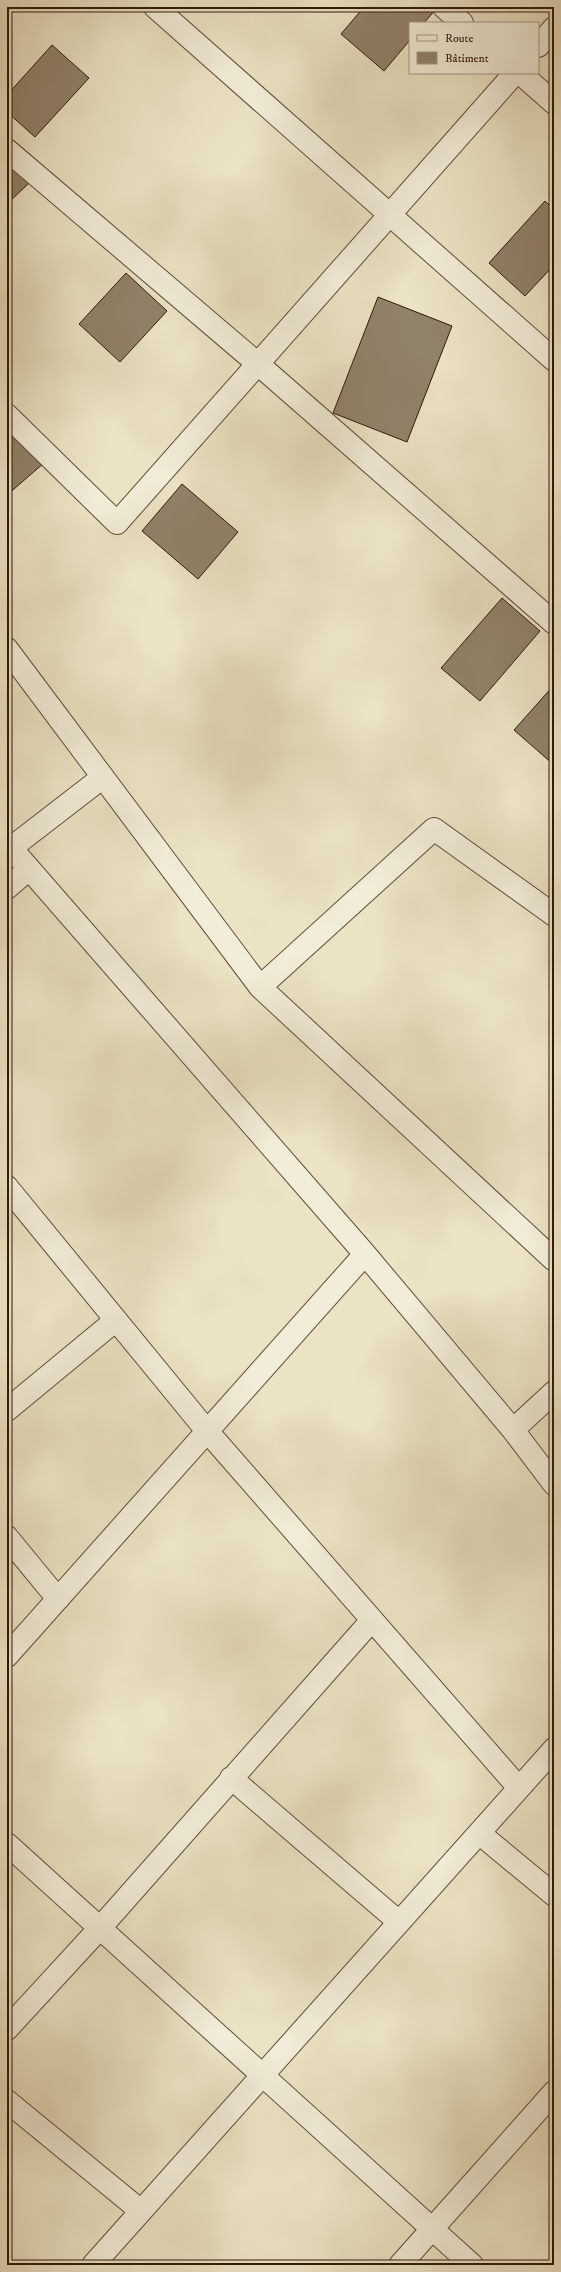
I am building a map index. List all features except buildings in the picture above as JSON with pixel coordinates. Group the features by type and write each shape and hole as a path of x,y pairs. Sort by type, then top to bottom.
{"street":[{"path":"155,7 554,360"},
{"path":"444,7 461,22"},
{"path":"539,45 554,28"},
{"path":"7,415 118,523 513,74"},
{"path":"521,74 554,103"},
{"path":"7,150 258,364 554,624"},
{"path":"7,648 260,987 554,1260"},
{"path":"103,777 11,848 365,1254 513,1430 554,1484"},
{"path":"260,987 434,830 554,916"},
{"path":"7,888 29,869"},
{"path":"7,1187 207,1431 519,1788"},
{"path":"7,1656 365,1254"},
{"path":"7,1410 116,1320"},
{"path":"513,1430 554,1392"},
{"path":"7,1537 58,1599"},
{"path":"7,2029 100,1928 372,1620"},
{"path":"93,2265 554,1749"},
{"path":"231,1778 399,1922"},
{"path":"479,1833 554,1895"},
{"path":"7,1844 472,2265"},
{"path":"400,2265 554,2092"},
{"path":"7,2102 141,2212"}]}
